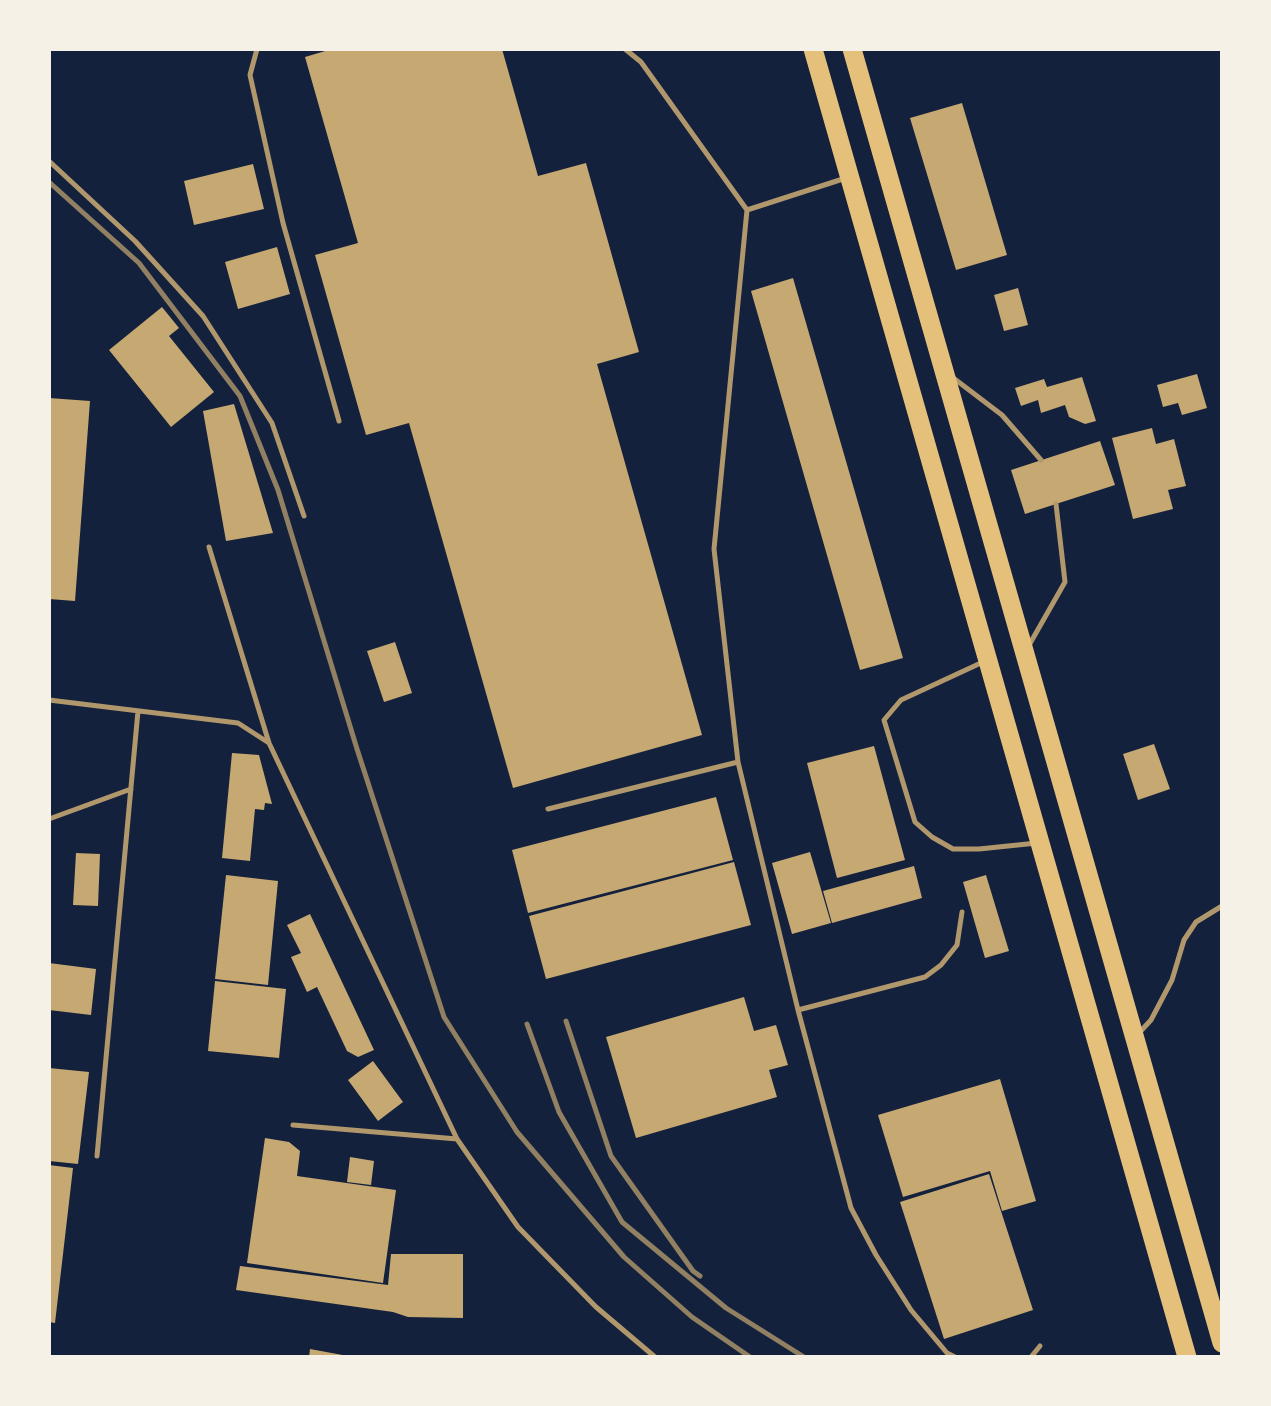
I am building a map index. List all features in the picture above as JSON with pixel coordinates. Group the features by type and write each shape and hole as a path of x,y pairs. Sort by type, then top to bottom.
{"highway":[{"path":"813,49 1187,1357"},
{"path":"852,49 1222,1343"}],"lane":[{"path":"257,49 250,75 253,89 283,223 339,421"},
{"path":"625,49 641,62 747,210 714,549 738,762 798,1010 850,1208 911,1310 947,1353 956,1357"},
{"path":"49,161 135,241 203,316 272,423 304,516"},
{"path":"747,210 849,177"},
{"path":"944,371 1002,415 1041,460"},
{"path":"1024,653 1065,582 1056,504"},
{"path":"209,547 269,743 457,1139 518,1227 596,1307 655,1357"},
{"path":"988,660 901,700 884,720 915,822 932,837 953,849 1040,843"},
{"path":"49,701 238,723 269,743"},
{"path":"97,1156 138,711"},
{"path":"548,809 738,762"},
{"path":"49,818 131,789"},
{"path":"1135,1038 1152,1020 1172,980 1184,940 1196,922 1222,906"},
{"path":"798,1010 925,976 941,965 957,945 962,912"},
{"path":"293,1125 457,1139"},
{"path":"1031,1357 1040,1346"}],"building":[{"path":"332,49 502,49 538,176 586,163 639,352 597,364 702,735 513,788 409,423 366,435 315,255 358,243 305,57"},
{"path":"962,103 1007,255 956,270 910,118"},
{"path":"253,164 264,209 194,225 184,181"},
{"path":"277,247 290,294 238,309 225,262"},
{"path":"793,278 903,658 860,670 751,291"},
{"path":"1018,288 1028,325 1004,331 994,295"},
{"path":"162,307 179,328 169,336 214,392 171,427 109,350"},
{"path":"1197,374 1207,408 1182,415 1178,403 1163,407 1157,385"},
{"path":"1082,377 1096,421 1085,424 1069,417 1065,405 1041,413 1038,400 1021,406 1015,388 1044,379 1047,387"},
{"path":"49,398 90,401 75,601 49,599"},
{"path":"234,404 273,533 226,541 203,411"},
{"path":"1152,428 1156,444 1174,439 1186,486 1168,490 1173,509 1133,519 1112,438"},
{"path":"1100,441 1115,485 1025,514 1011,470"},
{"path":"395,642 412,693 384,702 367,651"},
{"path":"1154,744 1170,789 1138,800 1123,754"},
{"path":"874,746 905,860 837,878 807,763"},
{"path":"232,753 259,755 272,804 265,803 264,810 255,809 250,861 222,858"},
{"path":"716,797 733,860 528,913 512,850"},
{"path":"810,852 831,923 792,934 772,863"},
{"path":"76,853 100,854 98,906 73,905"},
{"path":"734,862 751,925 546,979 529,916"},
{"path":"914,866 922,898 832,923 823,891"},
{"path":"226,875 278,881 268,985 215,979"},
{"path":"986,875 1009,951 985,958 963,882"},
{"path":"310,914 374,1050 358,1057 347,1051 317,987 307,992 291,957 301,953 287,925"},
{"path":"49,963 96,969 91,1015 49,1010"},
{"path":"215,981 286,989 279,1058 208,1051"},
{"path":"744,997 754,1031 776,1025 788,1065 769,1070 777,1097 636,1138 606,1037"},
{"path":"373,1061 403,1102 378,1121 348,1080"},
{"path":"49,1068 89,1072 78,1164 49,1161"},
{"path":"1000,1079 1036,1201 1002,1211 990,1171 903,1197 878,1115"},
{"path":"265,1138 289,1142 300,1151 297,1176 396,1190 383,1283 247,1263"},
{"path":"350,1157 374,1161 371,1185 347,1182"},
{"path":"49,1165 73,1168 55,1323 49,1322"},
{"path":"989,1174 1033,1310 944,1339 900,1202"},
{"path":"391,1254 463,1254 463,1318 408,1317 393,1312 236,1290 240,1266 388,1285"},
{"path":"310,1349 348,1356 348,1357 309,1357"}],"railway":[{"path":"49,182 139,263 240,396 278,490 357,749 444,1017 517,1132 624,1257 692,1317 750,1357"},
{"path":"566,1021 611,1156 693,1271 700,1276"},
{"path":"527,1024 559,1112 622,1222 726,1308 804,1357"}]}
